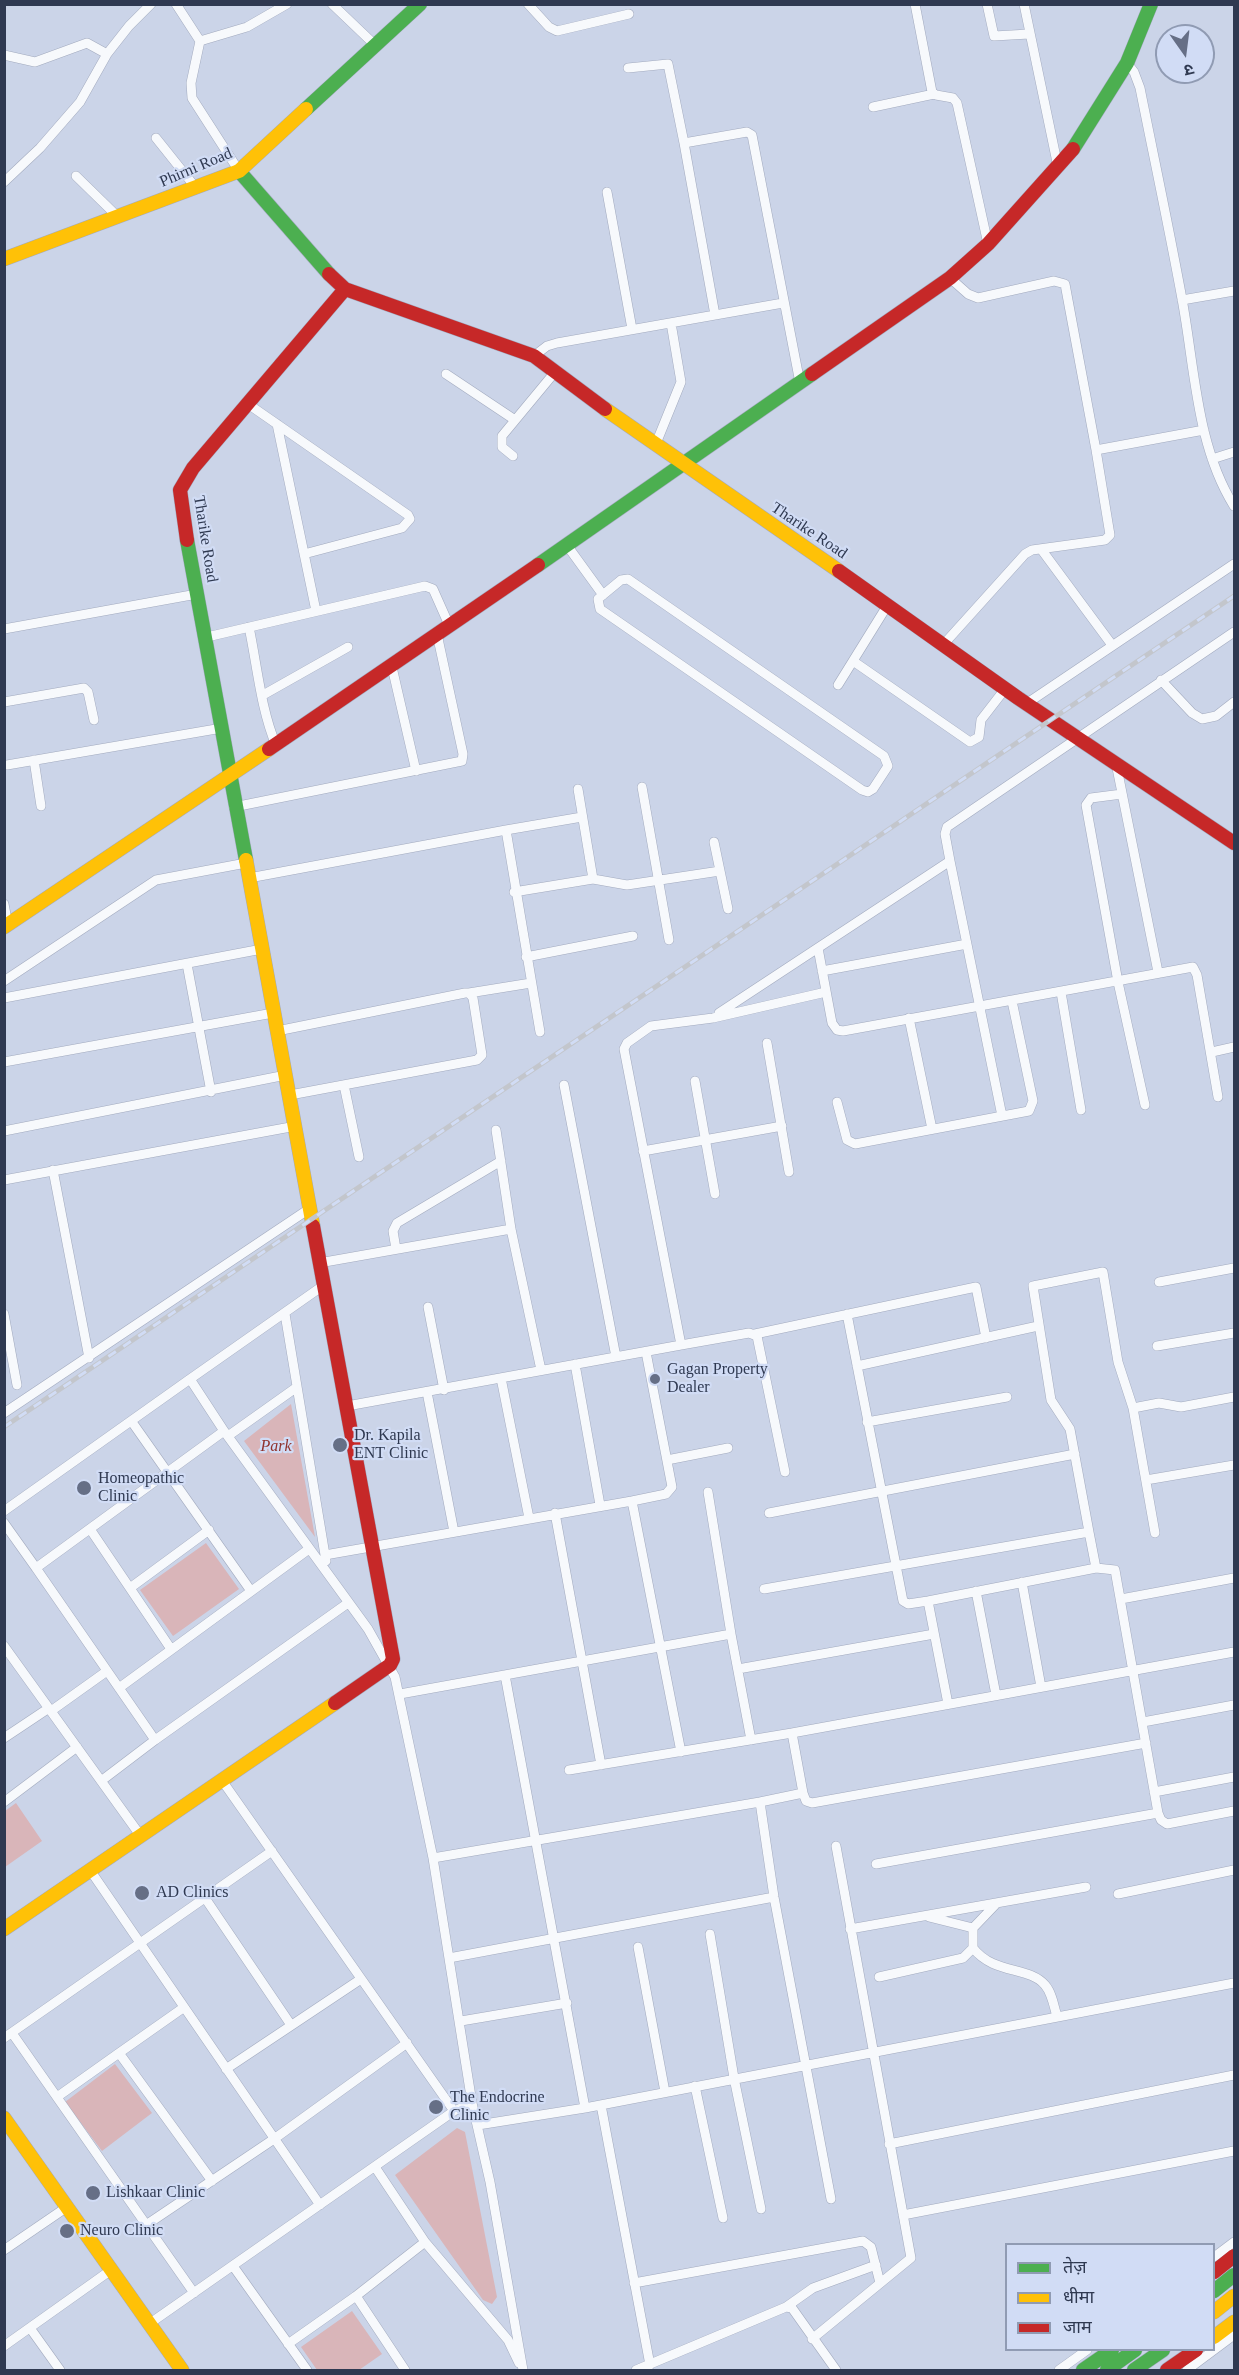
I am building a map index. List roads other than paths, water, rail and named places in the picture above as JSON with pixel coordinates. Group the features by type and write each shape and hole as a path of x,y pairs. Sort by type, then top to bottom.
{"main road":[{"name":"Phirni Road","path":"4,259 239,171 420,4"},
{"path":"6,926 392,667 566,543 684,466 951,278 988,244 1076,146 1127,63 1150,4"},
{"name":"Tharike Road","path":"239,171 318,263 345,289 534,356 684,466 1026,704 1234,843"},
{"name":"Tharike Road","path":"345,289 193,468 180,490 180,505 207,637 228,777 374,1546 393,1653 390,1665"},
{"path":"7,1922 90,1870 390,1665"},
{"path":"4,2118 182,2370"},
{"path":"1215,2271 1234,2256"},
{"path":"1215,2290 1234,2275"},
{"path":"1215,2311 1234,2296"},
{"path":"1215,2336 1234,2322"},
{"path":"1083,2370 1109,2351"},
{"path":"1107,2370 1132,2351"},
{"path":"1134,2370 1159,2351"},
{"path":"1167,2370 1193,2351"}],"street":[{"path":"4,182 40,148 80,102 107,54 129,26 151,4"},
{"path":"176,4 200,41 191,83 192,98 239,171"},
{"path":"200,41 247,27 287,4"},
{"path":"332,4 376,46"},
{"path":"528,4 557,31 629,14"},
{"path":"915,4 934,94"},
{"path":"987,4 994,36 1029,34"},
{"path":"1024,4 1058,167"},
{"path":"4,55 35,62 87,43 107,54"},
{"path":"1127,63 1134,72 1140,88 1182,300 1204,430 1218,477 1234,506"},
{"path":"628,68 668,64 716,315"},
{"path":"873,107 934,94 951,97 957,103 988,244"},
{"path":"684,143 751,133 783,303 801,383"},
{"path":"156,138 195,188"},
{"path":"76,176 117,218"},
{"path":"607,192 632,329"},
{"path":"943,645 1020,558 1041,549 1105,540 1110,536 1065,284 1054,281 978,298 968,294 951,278"},
{"path":"1182,300 1234,291"},
{"path":"534,356 547,346 557,343 783,303"},
{"path":"656,446 681,382 671,323"},
{"path":"513,456 502,447 501,441 515,420 555,372"},
{"path":"446,374 515,420"},
{"path":"248,404 408,515 410,519 402,528 303,554"},
{"path":"277,424 316,611"},
{"path":"1096,450 1204,430"},
{"path":"1212,459 1234,452"},
{"path":"566,543 603,595"},
{"path":"1041,549 1112,645"},
{"path":"1026,704 1234,564"},
{"path":"621,580 633,581 884,756 888,766 873,789 868,792 862,790 600,609 597,602 603,595 621,580"},
{"path":"207,637 428,586 436,594 449,625"},
{"path":"4,629 197,594"},
{"path":"838,685 887,606"},
{"path":"249,627 263,695 265,718 276,746"},
{"path":"1002,1116 945,834 952,823 1234,632"},
{"path":"234,807 459,763 464,758 437,634"},
{"path":"263,695 348,648"},
{"path":"853,660 970,742 979,737 981,720 1005,689"},
{"path":"392,667 416,771"},
{"path":"1161,681 1192,713 1202,719 1216,716 1234,702"},
{"path":"4,702 84,688 88,692 94,720"},
{"path":"7,765 222,728"},
{"path":"34,760 41,806"},
{"path":"1116,763 1158,972"},
{"path":"642,787 669,940"},
{"path":"578,789 593,879"},
{"path":"1122,794 1092,798 1086,805 1118,981 1145,1105"},
{"path":"249,878 582,817"},
{"path":"506,830 514,892 540,1032"},
{"path":"714,842 728,909"},
{"path":"713,1018 950,861"},
{"path":"4,981 156,880 246,863"},
{"path":"514,892 593,879 627,885 720,871"},
{"path":"4,904 6,926"},
{"path":"526,957 633,936"},
{"path":"822,970 967,944"},
{"path":"818,948 832,1023 837,1030 1012,1001 1191,967 1196,971 1212,1052 1218,1097"},
{"path":"4,998 262,949"},
{"path":"187,964 211,1092"},
{"path":"277,1031 531,983"},
{"path":"681,1345 625,1046 651,1026 713,1018 826,992"},
{"path":"1061,992 1081,1110"},
{"path":"290,1095 480,1059 482,1052 473,998 469,993"},
{"path":"837,1102 850,1143 1029,1111 1033,1106 1012,1001"},
{"path":"4,1062 198,1029 273,1013"},
{"path":"909,1018 932,1129"},
{"path":"767,1043 789,1172"},
{"path":"1212,1052 1234,1047"},
{"path":"4,1131 286,1076"},
{"path":"695,1081 715,1194"},
{"path":"564,1084 616,1357"},
{"path":"344,1085 359,1157"},
{"path":"4,1180 296,1126"},
{"path":"643,1151 782,1126"},
{"path":"496,1130 511,1229 541,1370"},
{"path":"396,1249 393,1231 397,1223 501,1161"},
{"path":"53,1170 89,1358"},
{"path":"4,1413 309,1209"},
{"path":"319,1263 511,1229"},
{"path":"1159,1282 1234,1269"},
{"path":"1096,1568 1069,1425 1052,1403 1033,1286 1103,1272 1118,1362 1133,1408 1155,1533"},
{"path":"4,1511 324,1285"},
{"path":"347,1406 681,1345 755,1334 976,1287 986,1338"},
{"path":"428,1307 444,1390"},
{"path":"4,1314 17,1385"},
{"path":"285,1314 328,1575"},
{"path":"847,1314 903,1601 908,1604 928,1601 1096,1568 1115,1570 1154,1792 1161,1820 1167,1824 1234,1811"},
{"path":"857,1366 1038,1326"},
{"path":"1157,1346 1234,1333"},
{"path":"755,1334 759,1340 785,1472"},
{"path":"325,1555 632,1501 670,1492 672,1487 646,1352"},
{"path":"575,1364 600,1505"},
{"path":"501,1378 529,1518"},
{"path":"190,1379 226,1434 368,1629 390,1665 400,1694 433,1858 461,2021 472,2103 523,2370"},
{"path":"36,1568 169,1472 297,1387"},
{"path":"427,1392 454,1532"},
{"path":"1133,1408 1159,1403 1181,1407 1234,1397"},
{"path":"867,1422 1007,1398"},
{"path":"132,1422 251,1591"},
{"path":"667,1460 728,1448"},
{"path":"769,1513 1075,1454"},
{"path":"1146,1480 1234,1465"},
{"path":"708,1492 751,1740"},
{"path":"632,1501 681,1752"},
{"path":"555,1513 601,1765"},
{"path":"4,1523 155,1740"},
{"path":"90,1529 171,1649"},
{"path":"130,1588 209,1530"},
{"path":"764,1589 895,1568 1089,1532"},
{"path":"119,1688 309,1549"},
{"path":"1121,1599 1234,1578"},
{"path":"1022,1582 1041,1686"},
{"path":"976,1591 996,1695"},
{"path":"928,1601 948,1704"},
{"path":"101,1781 348,1603"},
{"path":"400,1694 731,1634"},
{"path":"738,1670 934,1634"},
{"path":"5,1648 140,1835"},
{"path":"569,1770 792,1733 1134,1668 1234,1652"},
{"path":"4,1738 107,1671"},
{"path":"505,1675 585,2108"},
{"path":"1143,1722 1234,1705"},
{"path":"792,1733 803,1793 806,1800 812,1803 1146,1743"},
{"path":"4,1802 77,1747"},
{"path":"1154,1792 1234,1777"},
{"path":"221,1779 454,2111"},
{"path":"433,1858 803,1793"},
{"path":"760,1802 774,1897 831,2199"},
{"path":"876,1864 1158,1813"},
{"path":"812,2339 911,2258 836,1846"},
{"path":"194,2293 57,2097 8,2036 272,1851"},
{"path":"90,1870 320,2205"},
{"path":"1118,1894 1234,1870"},
{"path":"850,1929 1086,1887"},
{"path":"449,1958 774,1897"},
{"path":"205,1898 291,2025"},
{"path":"879,1977 963,1958 973,1947 973,1928 997,1903"},
{"path":"926,1916 973,1928"},
{"path":"710,1934 734,2078 761,2209"},
{"path":"638,1947 664,2092"},
{"path":"973,1947 987,1962 1041,1981 1050,1994 1057,2017"},
{"path":"226,2069 361,1978"},
{"path":"478,2125 601,2105 1234,1983"},
{"path":"461,2021 567,2003"},
{"path":"57,2097 183,2008"},
{"path":"146,2225 274,2139 407,2043"},
{"path":"119,2053 212,2181"},
{"path":"889,2144 1234,2075"},
{"path":"695,2086 723,2218"},
{"path":"149,2324 454,2111 472,2103"},
{"path":"601,2105 650,2365"},
{"path":"903,2215 1234,2151"},
{"path":"375,2167 425,2242 508,2340 523,2370"},
{"path":"4,2250 67,2207"},
{"path":"634,2283 863,2241 871,2247 880,2283"},
{"path":"288,2344 356,2296 425,2242"},
{"path":"1215,2256 1234,2242"},
{"path":"636,2370 786,2307 813,2288 876,2265"},
{"path":"233,2266 307,2370"},
{"path":"4,2346 111,2270"},
{"path":"356,2296 405,2370"},
{"path":"786,2307 792,2308 836,2370"},
{"path":"30,2328 60,2370"},
{"path":"1215,2349 1234,2335"},
{"path":"1059,2370 1084,2351"},
{"path":"1187,2370 1213,2351"}],"railway":[{"path":"4,1427 1234,596"}],"place":[{"name":"Gagan Property Dealer","path":"655,1379"},
{"name":"Dr. Kapila ENT Clinic","path":"340,1445"},
{"name":"Homeopathic Clinic","path":"84,1488"},
{"name":"AD Clinics","path":"142,1893"},
{"name":"The Endocrine Clinic","path":"436,2107"},
{"name":"Lishkaar Clinic","path":"93,2193"},
{"name":"Neuro Clinic","path":"67,2231"}],"park label":[{"name":"Park","path":"276,1447"}]}
